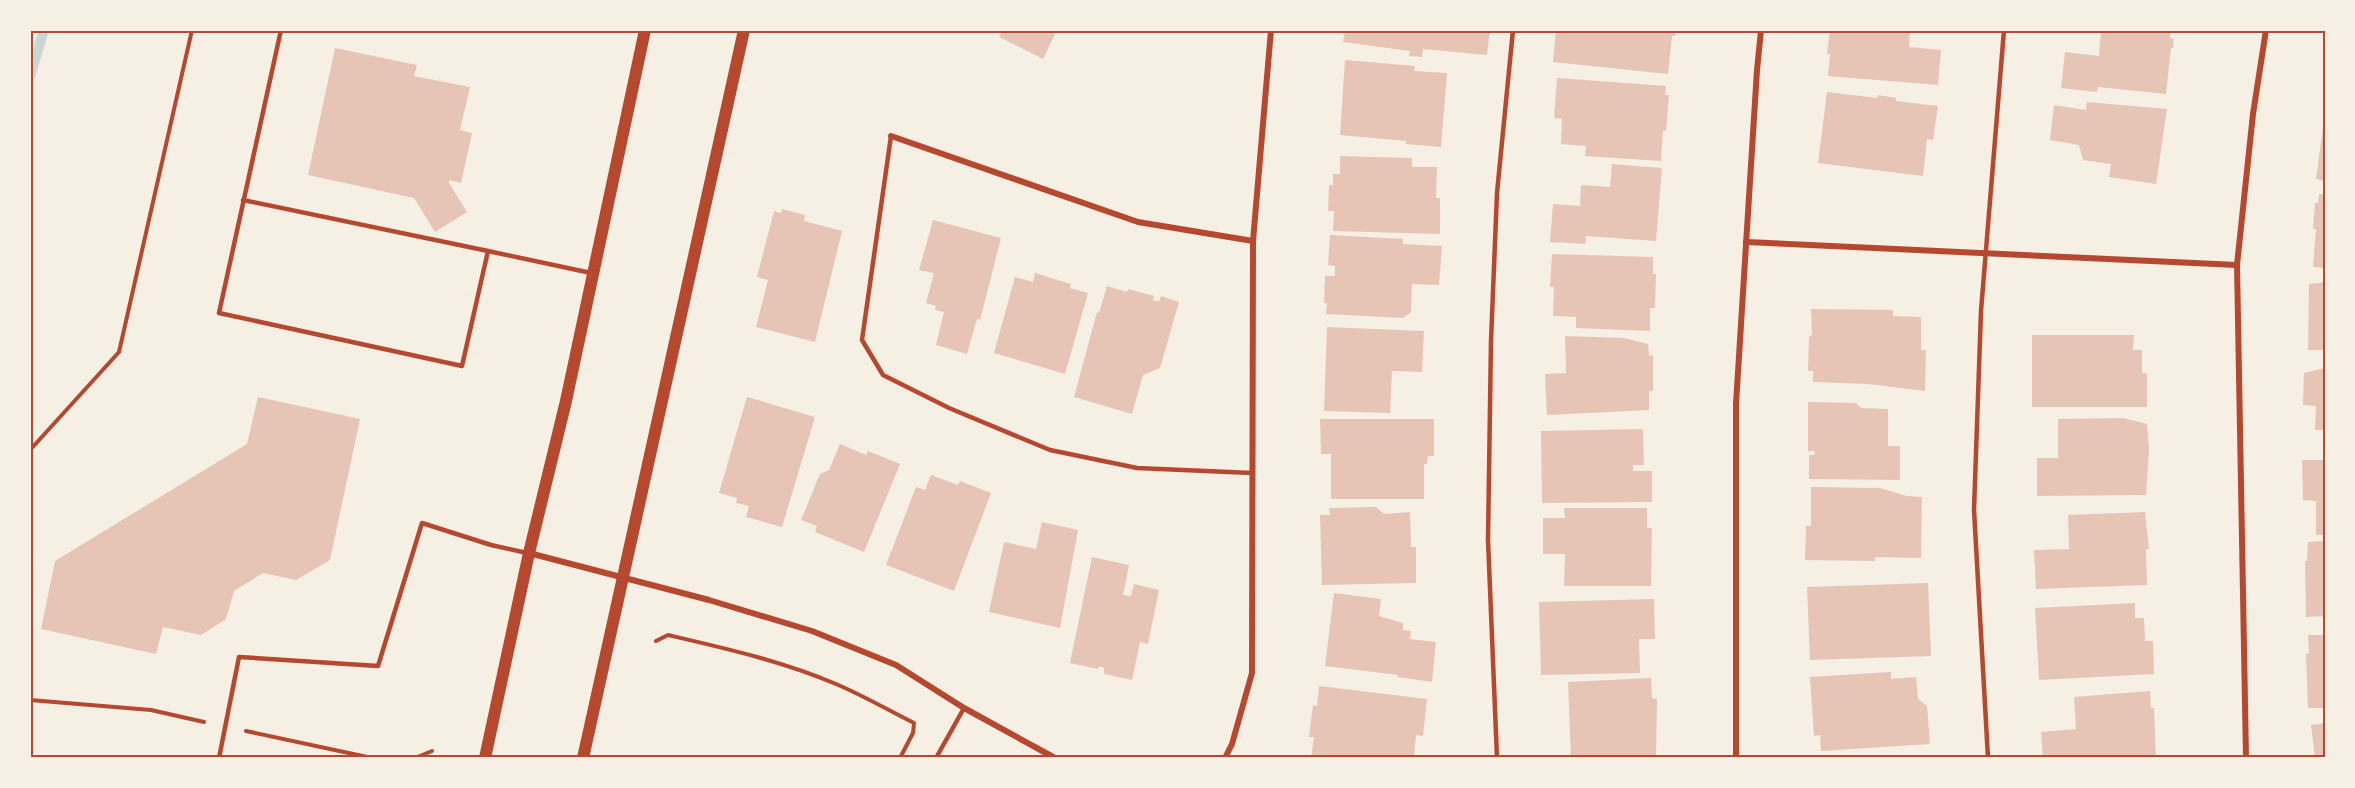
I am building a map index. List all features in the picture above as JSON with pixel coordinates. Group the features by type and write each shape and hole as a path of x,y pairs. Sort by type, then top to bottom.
{"main road":[{"path":"484,758 529,553 566,401 645,30"},
{"path":"583,758 744,30"}],"street":[{"path":"1225,758 1232,744 1252,673 1253,241 1271,30"},
{"path":"1736,758 1736,404 1756,70 1761,30"},
{"path":"2246,758 2237,265 2253,114 2266,30"},
{"path":"891,136 1138,222 1253,241"},
{"path":"1746,242 2237,265"},
{"path":"529,553 709,600 812,631 896,665 964,708 1055,758"}],"lane":[{"path":"281,30 219,313 462,366 488,250"},
{"path":"1497,758 1488,540 1491,353 1497,193 1513,30"},
{"path":"1988,758 1974,510 1981,311 2004,30"},
{"path":"891,136 862,340 883,375 949,408 1050,450 1137,468 1252,473"},
{"path":"243,200 593,273"},
{"path":"219,758 239,657 378,666 422,523 529,553"},
{"path":"936,758 964,708"}],"path":[{"path":"30,450 119,352 192,30"},
{"path":"656,641 668,634 719,646 770,661 852,691 914,723 913,733 900,758"},
{"path":"416,758 432,751"}],"building":[{"path":"1003,30 1057,30 1043,59 999,37"},
{"path":"1345,30 1490,30 1487,55 1423,49 1422,57 1409,56 1410,51 1343,42"},
{"path":"1556,30 1676,30 1675,36 1672,36 1668,74 1553,62"},
{"path":"1830,30 1910,30 1909,47 1941,50 1938,85 1828,76 1830,54 1827,54"},
{"path":"2101,30 2171,30 2170,38 2174,39 2166,94 2098,87 2097,92 2061,88 2065,52 2099,56"},
{"path":"335,48 417,65 414,76 470,87 460,130 472,133 461,183 449,180 467,212 435,232 414,198 308,175"},
{"path":"1345,60 1415,66 1414,71 1447,73 1441,147 1406,144 1406,141 1340,135"},
{"path":"1557,78 1666,86 1665,95 1669,95 1661,161 1585,156 1586,146 1561,144 1562,119 1554,118"},
{"path":"1827,92 1877,98 1878,95 1896,98 1896,101 1938,106 1933,140 1927,139 1923,176 1818,163"},
{"path":"2087,102 2167,109 2156,184 2109,177 2111,164 2083,160 2079,145 2050,140 2054,105 2086,110"},
{"path":"2325,120 2325,181 2316,179"},
{"path":"1340,156 1412,158 1412,167 1437,167 1436,198 1440,198 1440,234 1333,231 1334,211 1328,211 1329,185 1333,185 1333,174 1340,174"},
{"path":"1612,164 1662,168 1656,241 1586,236 1585,244 1550,242 1553,204 1580,206 1581,185 1610,187"},
{"path":"2319,194 2325,194 2325,268 2313,267 2316,229 2313,229 2315,203 2318,203"},
{"path":"782,209 805,215 804,221 842,231 815,342 756,327 768,280 757,277 774,211 781,213"},
{"path":"933,220 1001,238 980,320 977,319 967,354 936,345 944,312 935,310 936,306 926,303 934,273 919,270"},
{"path":"1330,235 1403,239 1403,244 1442,246 1439,285 1412,284 1411,312 1403,318 1326,314 1325,276 1335,276 1335,266 1328,265"},
{"path":"1552,254 1653,257 1653,274 1656,274 1655,308 1650,308 1650,331 1576,328 1576,317 1553,316 1554,287 1550,287"},
{"path":"1035,273 1071,284 1070,288 1088,293 1065,374 994,353 1015,277 1033,282"},
{"path":"2325,281 2325,350 2308,350 2309,284"},
{"path":"1107,286 1154,296 1153,300 1159,302 1161,296 1179,302 1160,368 1143,375 1132,414 1074,397 1097,312 1099,313"},
{"path":"1811,309 1893,310 1893,316 1921,317 1921,350 1926,350 1925,391 1868,384 1813,382 1813,371 1808,371 1809,336 1812,335"},
{"path":"1327,327 1424,331 1422,372 1392,371 1390,413 1324,411"},
{"path":"2032,335 2134,335 2133,350 2142,350 2142,373 2147,373 2147,407 2032,407"},
{"path":"1565,336 1624,338 1648,344 1649,356 1653,355 1653,391 1649,391 1649,410 1547,415 1545,374 1566,373"},
{"path":"2325,368 2325,430 2315,430 2316,406 2303,405 2304,373"},
{"path":"258,397 360,419 330,560 296,580 263,573 234,591 226,619 201,635 163,627 156,654 41,629 55,561 247,444"},
{"path":"747,397 815,417 782,527 746,517 749,506 736,503 737,498 719,493"},
{"path":"1808,402 1856,403 1861,408 1888,409 1888,446 1900,446 1900,480 1809,479 1809,455 1814,455 1815,451 1808,451"},
{"path":"2123,418 2147,424 2149,449 2146,495 2037,496 2037,458 2058,458 2058,419"},
{"path":"1320,419 1434,419 1434,456 1428,456 1427,464 1424,464 1424,499 1331,499 1331,454 1321,454"},
{"path":"1643,429 1644,465 1633,465 1633,471 1652,471 1652,502 1542,503 1541,431"},
{"path":"840,444 866,455 868,451 900,464 864,552 815,532 817,526 801,520 820,474 829,470"},
{"path":"2302,460 2325,460 2325,535 2316,535 2316,501 2303,500"},
{"path":"931,475 958,485 960,481 991,493 954,591 886,565 916,487 925,490"},
{"path":"1811,487 1880,488 1907,496 1922,497 1921,558 1875,557 1875,561 1805,560 1806,526 1811,526"},
{"path":"1376,507 1384,514 1410,512 1411,547 1416,547 1416,583 1322,585 1320,515 1330,515 1329,508"},
{"path":"1564,508 1647,508 1647,528 1652,528 1651,586 1564,586 1565,554 1543,554 1543,518 1565,518"},
{"path":"2145,512 2149,549 2146,549 2147,585 2036,589 2034,550 2069,549 2068,515"},
{"path":"1042,522 1078,530 1060,628 989,612 1004,542 1036,549"},
{"path":"2325,541 2325,616 2306,617 2305,561 2307,561 2308,542"},
{"path":"1092,557 1129,565 1123,595 1131,596 1134,584 1159,590 1148,644 1140,642 1132,680 1104,674 1104,668 1099,666 1098,669 1070,663"},
{"path":"1928,583 1931,656 1810,660 1807,587"},
{"path":"1334,593 1381,599 1379,616 1403,623 1403,630 1411,631 1410,639 1436,642 1432,682 1397,677 1398,675 1325,666"},
{"path":"1654,599 1655,639 1639,639 1640,673 1541,675 1539,602"},
{"path":"2135,603 2135,618 2144,618 2145,641 2153,641 2154,674 2039,680 2035,608"},
{"path":"2308,635 2325,635 2325,708 2308,708 2306,654 2309,653"},
{"path":"1891,672 1891,679 1916,677 1918,699 1927,706 1930,744 1821,751 1820,735 1814,736 1810,677"},
{"path":"1651,678 1652,698 1657,699 1656,755 1571,758 1568,682"},
{"path":"1319,686 1427,699 1423,736 1416,735 1414,758 1311,758 1314,737 1309,737 1313,705 1317,706"},
{"path":"2150,691 2151,708 2154,708 2156,758 2043,758 2041,732 2076,729 2074,697"},
{"path":"2325,723 2325,758 2315,758 2311,725"}],"waterway":[{"path":"30,76 44,30"}]}
